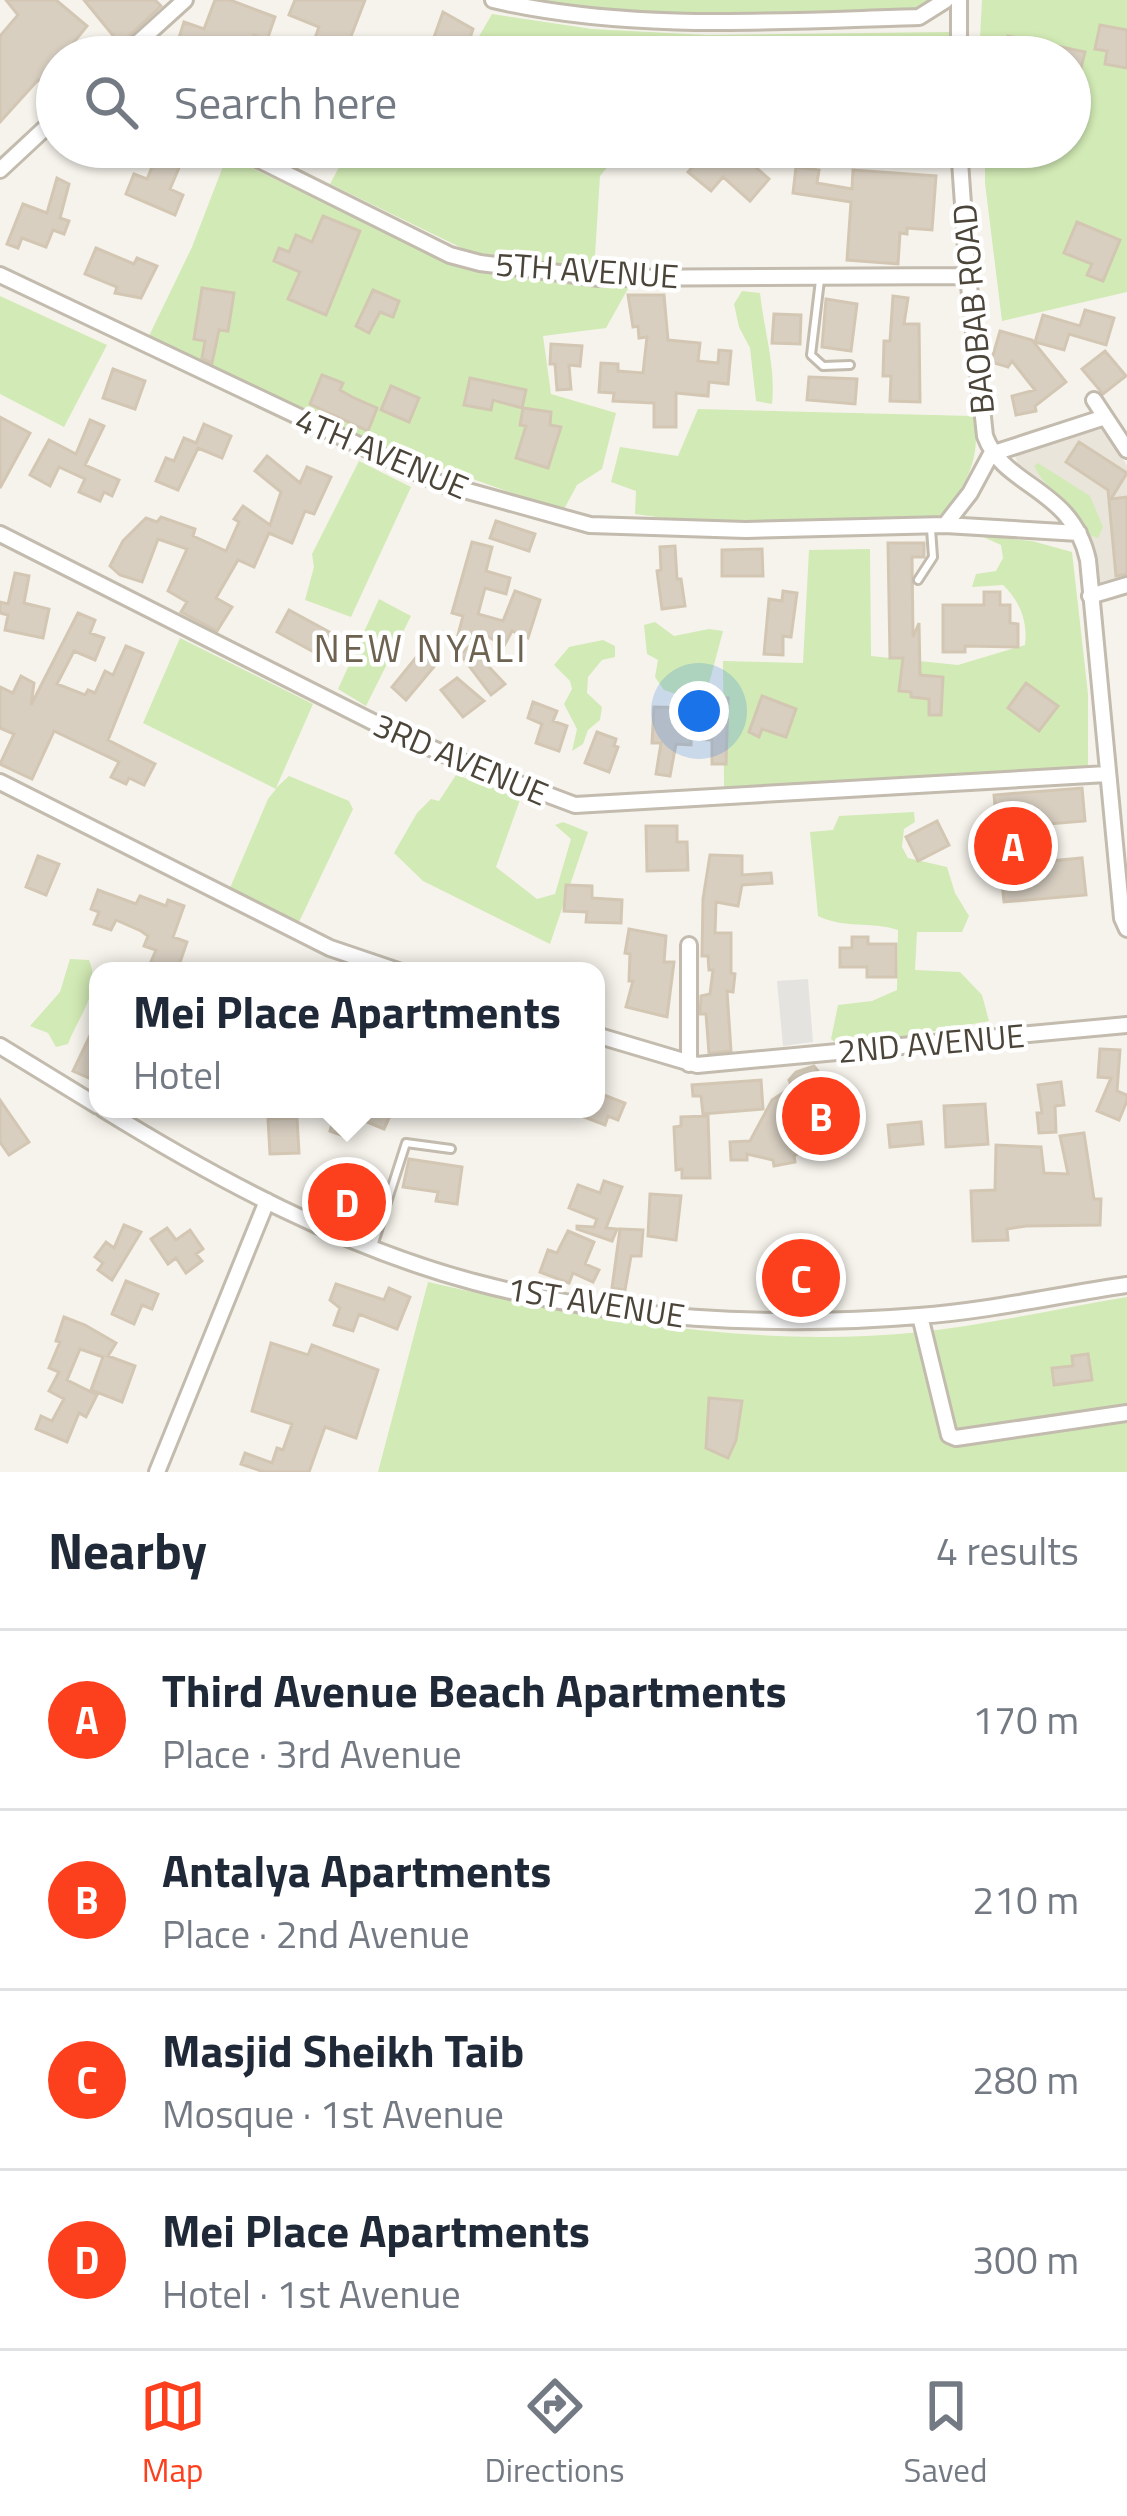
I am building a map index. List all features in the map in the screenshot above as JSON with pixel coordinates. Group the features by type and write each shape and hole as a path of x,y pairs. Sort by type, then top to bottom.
{"street":[{"path":"145,36 185,0"},
{"path":"493,0 568,13 660,20 920,17 946,0"},
{"path":"959,0 959,36"},
{"path":"0,170 36,137"},
{"name":"5TH AVENUE","path":"275,168 450,255 479,263 599,278 968,276"},
{"name":"BAOBAB ROAD","path":"960,168 985,436 992,454 1055,501 1078,533"},
{"name":"4TH AVENUE","path":"0,275 439,483 590,525 652,529 938,525 1078,533"},
{"path":"1094,400 1127,450"},
{"path":"938,525 970,493 992,454 1105,417"},
{"path":"1078,533 1088,560 1122,919 1127,929"},
{"name":"3RD AVENUE","path":"0,534 377,724 575,806 1107,774"},
{"path":"1090,596 1127,585"},
{"path":"0,782 330,948 371,962"},
{"path":"689,945 689,1064"},
{"name":"2ND AVENUE","path":"605,1038 689,1064 1127,1025"},
{"name":"1ST AVENUE","path":"0,1046 89,1101"},
{"name":"1ST AVENUE","path":"117,1118 267,1201 373,1246 473,1282 622,1310 784,1320 920,1316 1127,1285"},
{"path":"157,1472 267,1201"},
{"path":"920,1316 949,1435 956,1438 1127,1414"}],"lane":[{"path":"821,277 811,355 823,366 850,365"},
{"path":"918,580 933,557 938,525"},
{"path":"373,1246 406,1143 451,1149"}],"shaded area":[{"path":"1101,429 1127,465 1127,583 1095,593 1090,533 1079,505 1020,468 1014,454"},
{"path":"808,979 813,1042 783,1046 777,981"}],"green space":[{"path":"530,0 942,0 925,11 865,16 638,14 552,7"},
{"path":"982,0 1127,0 1127,292 1002,321 985,168 1091,168 1091,36 980,36"},
{"path":"492,14 592,29 707,35 949,32 949,36 479,36"},
{"path":"222,168 252,168 388,233 480,270 630,285 606,328 543,336 551,394 616,413 602,469 577,485 563,511 369,442 148,338 192,247"},
{"path":"339,168 607,168 600,176 594,271 468,251 330,184"},
{"path":"742,291 760,293 772,404 756,401 750,348 734,304"},
{"path":"0,296 107,345 64,427 0,394"},
{"path":"698,409 973,416 976,445 964,483 939,516 693,522 635,514 636,491 611,482 620,447 678,456"},
{"path":"359,461 411,487 351,617 305,600 314,567 312,554"},
{"path":"1038,463 1090,496 1103,527 1098,538 1087,534 1040,476 1034,466"},
{"path":"981,536 1032,541 1072,552 1088,694 1088,769 724,788 723,661 803,663 809,550 870,549 871,656 958,665 1025,645 1024,620 1009,591 1003,585 972,587 976,574 996,571 1003,558 1001,545"},
{"path":"379,599 411,616 366,706 338,689"},
{"path":"655,622 674,636 723,631 707,691 685,697 664,690 655,677 658,660 647,654 644,625"},
{"path":"180,638 313,704 276,788 289,776 349,801 353,809 298,924 230,888 276,789 143,723"},
{"path":"603,640 615,646 615,657 602,660 588,677 587,693 602,707 600,720 572,751 577,729 564,704 572,689 554,665 569,647"},
{"path":"456,775 521,797 496,867 537,899 555,894 571,839 555,825 563,822 588,832 550,944 423,881 394,853 417,813 431,799 439,801"},
{"path":"914,812 915,822 904,829 902,847 908,858 947,867 969,916 962,932 917,932 915,970 960,972 982,995 989,1021 842,1048 831,1039 838,1005 872,1001 897,990 898,930 818,916 810,832 833,830 839,816"},
{"path":"70,959 89,960 88,1003 68,1044 56,1047 48,1033 30,1026 60,992"},
{"path":"428,1282 667,1327 789,1336 937,1330 1127,1297 1127,1472 378,1472"}],"building":[{"path":"6,0 56,0 87,26 79,36 36,36 36,82 0,122 0,36 18,15"},
{"path":"84,0 155,0 161,6 129,36 113,36"},
{"path":"215,0 230,0 275,17 268,36 180,36 184,22 204,29"},
{"path":"295,0 365,0 351,36 316,36 319,27 289,15"},
{"path":"443,12 473,29 471,36 434,36"},
{"path":"1100,25 1127,30 1127,68 1105,64 1107,51 1095,49"},
{"path":"152,168 179,168 170,189 183,195 175,215 126,194 134,174 147,179"},
{"path":"692,168 757,168 769,179 750,201 723,177 711,191 688,172"},
{"path":"796,168 819,170 817,183 852,189 853,170 936,176 932,230 907,228 907,234 900,233 898,264 847,260 851,202 793,193"},
{"path":"57,178 69,184 60,218 69,221 64,234 53,230 46,247 22,238 18,248 7,244 23,204 47,213"},
{"path":"323,216 360,231 326,315 288,299 300,272 274,261 279,248 289,252 296,235 312,242"},
{"path":"1077,222 1120,240 1103,281 1087,275 1092,264 1064,253"},
{"path":"96,248 134,264 137,258 157,266 141,298 115,293 117,287 85,274"},
{"path":"202,288 234,293 228,331 219,330 212,363 202,358 205,341 194,339"},
{"path":"373,290 399,301 393,317 380,312 369,333 356,326"},
{"path":"628,295 664,295 668,340 700,343 698,361 718,363 719,350 731,351 728,384 709,382 708,396 676,393 676,427 654,427 654,403 613,401 614,393 599,392 601,363 618,364 618,371 643,373 647,337 639,338 638,326 633,327"},
{"path":"893,296 908,298 904,324 919,324 920,402 890,401 891,376 883,376"},
{"path":"826,299 857,304 851,351 822,347"},
{"path":"1085,310 1114,318 1106,345 1069,334 1064,350 1035,342 1043,315 1080,326"},
{"path":"774,314 801,315 800,344 772,343"},
{"path":"1000,331 1032,340 1066,382 1035,406 1036,411 1016,415 1012,396 1035,390 1012,361 1008,367 991,362"},
{"path":"551,344 582,346 580,366 569,365 571,389 557,390"},
{"path":"1105,351 1126,376 1103,394 1082,369"},
{"path":"113,369 145,381 135,409 103,398"},
{"path":"322,375 343,383 340,390 377,408 368,431 310,404"},
{"path":"809,377 857,379 855,404 807,400"},
{"path":"470,378 526,390 522,408 493,400 491,410 464,405"},
{"path":"391,386 419,398 409,422 381,410"},
{"path":"523,408 551,412 550,425 561,427 548,468 516,458 526,426 520,425"},
{"path":"0,417 30,433 0,488"},
{"path":"90,420 104,426 85,465 119,480 112,496 104,492 100,501 79,492 85,479 59,467 50,486 30,475 49,440 76,454"},
{"path":"204,424 231,436 222,458 198,448 178,490 156,481 166,458 174,461 184,438 196,443"},
{"path":"1079,442 1127,473 1111,499 1127,497 1127,574 1116,576 1108,490 1066,462"},
{"path":"267,456 300,483 307,467 331,477 314,514 305,511 292,543 269,533 254,567 238,560 216,598 232,607 217,631 181,612 187,602 168,591 187,549 158,539 142,582 110,566 123,541 146,518 157,522 161,517 195,529 193,536 226,551 239,522 234,519 243,506 270,525 281,492 255,471"},
{"path":"496,521 535,534 529,551 490,538"},
{"path":"472,542 492,547 486,571 510,578 506,594 485,588 478,614 503,621 515,591 540,600 528,638 512,631 504,646 482,633 476,653 505,684 491,695 460,654 477,640 458,635 463,616 452,613"},
{"path":"888,543 924,543 924,557 912,557 913,637 919,623 920,675 943,677 941,715 929,715 929,699 899,691 903,658 890,658"},
{"path":"675,546 685,606 662,609 657,571 661,570 660,547"},
{"path":"762,549 763,576 722,576 722,550"},
{"path":"15,573 29,576 24,603 49,609 43,638 5,630 8,615 0,613 0,602 8,604"},
{"path":"783,591 797,593 791,637 783,636 783,655 764,654 769,599 782,601"},
{"path":"984,592 1000,592 1000,605 1010,605 1010,623 1018,624 1018,647 965,646 965,652 943,652 943,605 984,605"},
{"path":"289,610 335,635 323,657 277,632"},
{"path":"78,613 95,620 90,633 104,638 95,660 74,651 57,684 85,695 88,690 95,693 105,671 113,675 126,646 143,653 108,740 155,764 144,785 111,777 119,762 54,731 32,779 0,764 14,734 0,728 0,687 13,693 21,676 34,683 31,705"},
{"path":"423,649 438,662 406,700 392,687"},
{"path":"457,678 484,701 463,717 441,690"},
{"path":"1026,683 1058,706 1039,731 1008,708"},
{"path":"762,696 796,709 786,737 762,729 759,737 749,732"},
{"path":"703,698 728,698 726,764 712,764 712,740 691,739 691,745 676,744 670,776 656,774 661,743 652,743 654,707 703,708"},
{"path":"533,702 557,711 553,721 567,726 559,751 536,743 542,724 528,718"},
{"path":"597,732 616,739 614,746 618,747 609,772 585,763"},
{"path":"1082,788 1085,821 1036,825 1039,862 1082,858 1086,895 1004,902 1000,860 990,861 988,835 998,834 994,795"},
{"path":"937,821 949,845 918,861 906,837"},
{"path":"646,826 677,826 677,842 687,842 688,870 647,871"},
{"path":"710,855 742,856 742,875 771,873 772,883 742,885 738,906 716,902 715,933 731,933 731,973 735,974 733,992 727,991 731,1051 709,1053 706,1014 700,1014 701,996 710,994 713,970 709,970 708,956 702,956"},
{"path":"38,856 59,864 46,895 26,887"},
{"path":"566,885 592,886 592,898 622,900 621,923 586,922 587,912 564,911"},
{"path":"98,890 136,904 140,896 166,906 168,900 184,906 173,937 187,942 180,962 151,962 156,950 144,946 148,936 116,920 111,930 94,924 99,912 91,909"},
{"path":"629,929 666,936 664,962 674,962 667,1017 626,1007 633,981 629,981 630,954 625,953"},
{"path":"852,937 868,937 868,944 896,944 896,977 867,977 867,967 840,967 840,948 852,948"},
{"path":"89,1038 89,1078 73,1071"},
{"path":"1100,1049 1120,1050 1117,1091 1127,1095 1127,1101 1119,1120 1097,1111 1111,1078 1098,1077"},
{"path":"814,1066 824,1079 833,1080 838,1096 831,1099 825,1134 819,1141 794,1156 795,1162 774,1166 773,1160 747,1154 747,1160 731,1160 730,1142 750,1141 772,1100 792,1087 789,1080"},
{"path":"761,1080 763,1109 703,1114 701,1096 693,1096 692,1085"},
{"path":"1061,1082 1064,1105 1055,1106 1056,1132 1039,1133 1038,1085"},
{"path":"605,1095 625,1103 618,1120 608,1116 605,1125 587,1118 605,1118"},
{"path":"0,1100 29,1142 9,1155 0,1142"},
{"path":"985,1104 988,1144 946,1147 944,1106"},
{"path":"708,1116 710,1178 682,1178 682,1169 676,1170 674,1127 681,1126 681,1117"},
{"path":"297,1118 299,1153 270,1154 268,1119"},
{"path":"334,1118 347,1118 341,1135 330,1131"},
{"path":"358,1118 389,1118 384,1129"},
{"path":"921,1122 923,1144 890,1147 888,1125"},
{"path":"1084,1133 1094,1199 1101,1199 1100,1225 1026,1226 1007,1229 1008,1240 973,1241 971,1191 995,1190 996,1145 1041,1147 1044,1173 1068,1174 1060,1136"},
{"path":"409,1159 462,1167 457,1204 436,1201 438,1192 403,1187"},
{"path":"338,1174 367,1184 355,1220 326,1210"},
{"path":"604,1181 622,1187 606,1228 617,1229 612,1241 577,1229 594,1227 597,1219 569,1208 578,1185 600,1193"},
{"path":"650,1194 681,1196 676,1240 648,1236"},
{"path":"124,1225 141,1232 112,1280 98,1270 103,1263 95,1257 106,1242 114,1248"},
{"path":"167,1228 176,1240 190,1230 203,1249 196,1254 202,1261 186,1273 176,1258 168,1264 151,1239"},
{"path":"620,1229 643,1230 641,1256 631,1256 625,1290 612,1288"},
{"path":"568,1231 594,1242 585,1264 599,1270 593,1282 573,1273 569,1283 540,1272 548,1250 557,1253"},
{"path":"808,1247 825,1256 822,1276 806,1306 783,1293 787,1282 779,1279 789,1260 796,1263"},
{"path":"126,1281 158,1294 152,1309 142,1305 134,1324 112,1314"},
{"path":"336,1284 384,1300 389,1288 410,1297 397,1329 359,1314 353,1331 334,1325 340,1308 330,1300"},
{"path":"64,1317 116,1343 108,1356 135,1366 122,1402 91,1390 103,1357 80,1349 67,1380 97,1395 86,1417 79,1413 67,1442 36,1429 41,1416 52,1421 64,1399 49,1391 59,1372 49,1368"},
{"path":"271,1343 308,1355 312,1345 378,1370 356,1438 325,1427 309,1472 264,1472 241,1464 245,1453 272,1463 277,1448 283,1450 292,1424 252,1411"},
{"path":"1088,1354 1092,1380 1054,1385 1052,1368 1073,1366 1072,1356"},
{"path":"709,1398 742,1401 728,1458 706,1448"}],"place":[{"name":"Third Avenue Beach Apartments","path":"1013,846"},
{"name":"Antalya Apartments","path":"821,1116"},
{"name":"Mei Place Apartments","path":"347,1202"},
{"name":"Masjid Sheikh Taib","path":"801,1278"}],"district":[{"name":"NEW NYALI","path":"421,648"}]}
